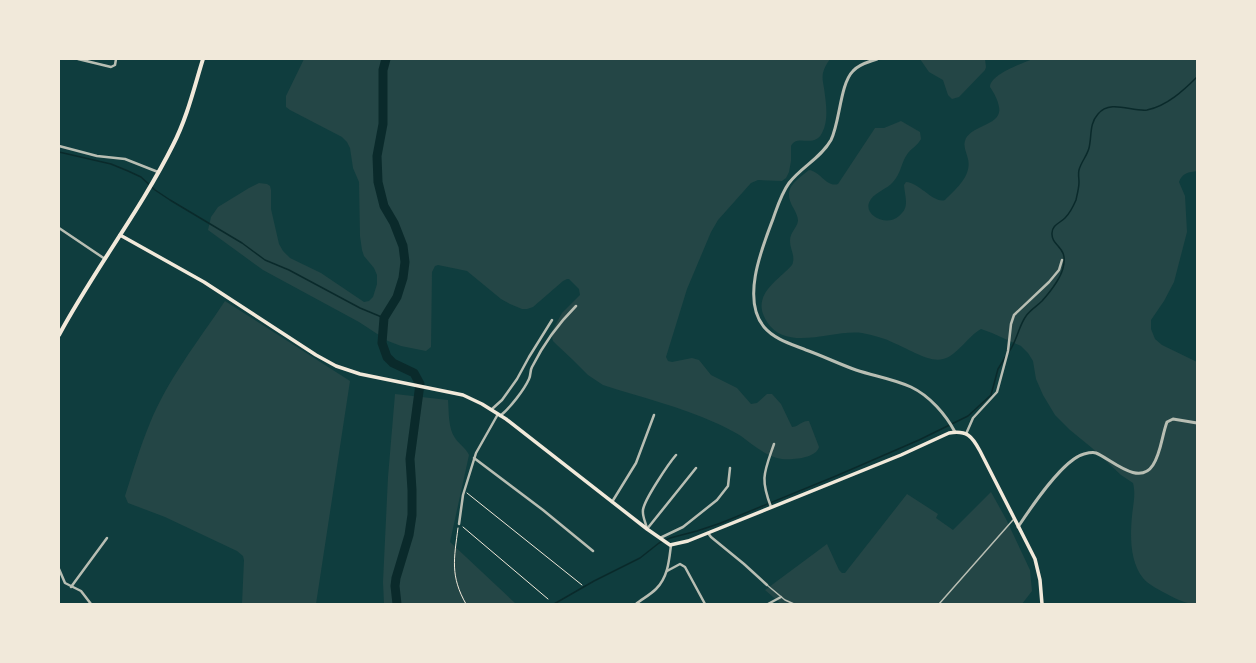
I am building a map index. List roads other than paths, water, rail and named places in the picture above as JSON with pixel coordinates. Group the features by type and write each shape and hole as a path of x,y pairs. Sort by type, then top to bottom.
{"highway":[{"path":"59,335 142,199 173,145 184,120 203,59"}],"main road":[{"path":"120,235 204,282 325,361 345,370 372,377 464,395 492,409 660,539 670,545 688,541 708,533 901,455 949,433 955,432 966,434 975,442 1013,519 1032,553 1040,580 1042,604"}],"street":[{"path":"78,59 111,67 115,65 116,59"},
{"path":"877,59 861,65 852,72 846,83 831,139 822,152 793,179 784,191 757,266 754,287 755,304 759,320 772,334 784,341 857,370 911,387 928,399 952,425 955,432"},
{"path":"59,146 97,156 125,159 158,172"},
{"path":"59,228 105,258"},
{"path":"966,434 973,418 997,392 1008,351 1010,324 1014,315 1049,282 1059,270 1062,260"},
{"path":"459,524 464,491 474,458 499,415 508,408 524,388 530,377 532,365 554,331 576,306"},
{"path":"492,409 502,400 552,320"},
{"path":"612,502 636,463 654,415"},
{"path":"1018,527 1042,493 1064,468 1079,456 1093,452 1119,467 1135,473 1141,473 1153,466 1167,422 1173,419 1197,423"},
{"path":"770,507 765,491 764,476 768,459 774,444"},
{"path":"647,529 643,514 645,504 670,462 676,455"},
{"path":"474,458 543,510 593,551"},
{"path":"647,529 696,468"},
{"path":"660,539 683,527 717,500 728,486 730,468"},
{"path":"708,533 766,585"},
{"path":"71,587 107,538"},
{"path":"636,604 662,582 667,570 670,545"},
{"path":"667,570 680,564 685,567 705,604"},
{"path":"59,569 64,584 82,591 91,604"},
{"path":"768,604 781,598"}],"lane":[{"path":"939,604 1013,519"},
{"path":"766,585 781,598 794,604"}],"waterway":[{"path":"386,59 383,70 383,124 377,156 378,182 384,206 394,223 403,246 405,262 403,278 397,297 384,318 382,343 387,357 393,363 414,373 420,384 410,459 412,515 409,535 396,578 395,586 397,604"},
{"path":"1008,353 1026,316 1048,294 1062,272 1064,255 1052,238 1052,230 1065,218 1076,200 1079,184 1079,170 1089,148 1092,126 1095,118 1103,110 1109,107 1141,110 1154,108 1175,97 1197,77"},
{"path":"59,152 111,164 141,177 155,190 242,243 265,260 289,270 360,308 384,318"},
{"path":"554,604 594,581 640,558 659,543 670,538 721,523 836,476 919,440 968,416 991,395 998,369 1006,356"}]}
